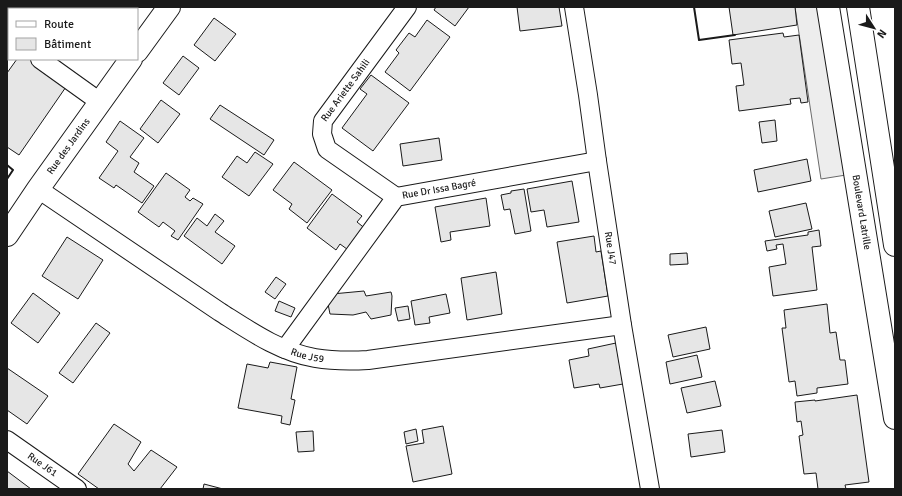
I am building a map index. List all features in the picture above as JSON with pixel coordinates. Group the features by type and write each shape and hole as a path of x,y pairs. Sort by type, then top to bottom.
{"main road":[{"path":"138,50 169,7"},
{"name":"Boulevard Latrille","path":"828,7 895,418"},
{"path":"858,7 895,246"},
{"name":"Rue des Jardins","path":"7,236 38,189 130,60"}],"street":[{"name":"Rue Ariette Sahili","path":"396,197 327,148 322,134 323,121 407,7"},
{"name":"Rue J47","path":"574,7 622,325 650,489"},
{"path":"41,60 100,102"},
{"name":"Rue Dr Issa Bagré","path":"285,349 396,197 597,161"},
{"name":"Rue J59","path":"38,189 251,332 285,349 315,358 344,361 368,360 622,325"},
{"name":"Rue J61","path":"7,440 59,483 77,489"}],"shaded area":[{"path":"795,7 821,7 846,175 821,179"}],"building":[{"path":"51,7 52,8 40,8"},
{"path":"436,7 469,7 455,26 434,10"},
{"path":"517,7 559,7 562,26 520,31"},
{"path":"729,7 795,7 797,25 733,35"},
{"path":"214,18 236,34 215,61 194,45"},
{"path":"427,20 450,37 410,91 385,72 399,53 396,50 409,33 415,37"},
{"path":"783,33 784,37 799,35 808,102 801,103 800,98 790,99 791,104 739,111 736,86 744,85 741,63 732,64 729,40"},
{"path":"183,56 199,68 179,95 163,83"},
{"path":"16,60 33,60 68,84 19,155 7,147 7,73"},
{"path":"371,75 409,103 373,151 342,128 367,94 360,89"},
{"path":"161,100 180,114 158,143 140,129"},
{"path":"220,105 274,140 264,155 210,119"},
{"path":"775,120 777,141 762,143 759,122"},
{"path":"120,121 144,138 130,157 139,163 134,172 154,186 142,203 116,185 114,188 99,178 118,151 106,142"},
{"path":"439,138 442,160 403,166 400,144"},
{"path":"255,152 273,164 249,196 222,177 237,156 247,163"},
{"path":"807,159 811,181 758,192 754,170"},
{"path":"294,162 332,190 307,223 289,209 292,204 273,190"},
{"path":"166,173 190,190 185,197 190,201 193,198 203,204 178,240 171,236 175,231 163,222 159,227 138,212"},
{"path":"572,181 579,222 547,227 544,210 531,212 527,189"},
{"path":"524,189 531,231 515,234 510,209 504,210 501,195 511,193 511,191"},
{"path":"332,194 362,216 357,222 367,230 351,252 340,244 336,250 307,228"},
{"path":"486,198 490,226 450,232 451,240 441,242 435,207"},
{"path":"806,203 812,229 775,237 769,211"},
{"path":"215,214 224,221 215,232 235,246 222,264 184,236 197,218 207,226"},
{"path":"819,230 821,246 812,247 817,290 773,296 769,267 786,264 783,244 776,245 777,249 767,251 765,241 808,235 808,232"},
{"path":"594,236 596,252 601,251 608,296 567,303 557,242"},
{"path":"67,237 103,260 78,299 42,276"},
{"path":"687,253 688,264 670,265 670,254"},
{"path":"496,272 502,314 467,320 461,278"},
{"path":"276,277 286,284 275,299 265,292"},
{"path":"364,291 366,296 391,292 391,315 371,319 366,312 353,315 330,314 327,299 332,294"},
{"path":"33,293 60,313 38,343 11,323"},
{"path":"446,294 450,313 429,317 430,323 415,325 411,301"},
{"path":"279,301 295,308 291,317 275,311"},
{"path":"827,304 830,333 836,332 840,360 845,360 848,384 817,388 817,393 797,396 795,381 789,382 782,328 786,328 784,310"},
{"path":"408,306 410,319 398,321 395,308"},
{"path":"96,323 110,333 73,383 59,373"},
{"path":"706,327 710,349 673,357 668,335"},
{"path":"616,343 623,384 600,388 599,384 574,388 569,360 589,356 588,349"},
{"path":"697,355 702,377 670,384 666,362"},
{"path":"270,362 297,367 291,399 295,400 290,425 281,423 282,416 238,408 247,364 268,368"},
{"path":"7,368 48,396 27,424 7,410"},
{"path":"715,381 721,406 687,413 681,388"},
{"path":"857,395 869,482 845,485 846,489 818,489 816,473 804,474 799,436 803,435 801,421 797,422 795,402 815,401"},
{"path":"114,424 141,442 128,464 134,471 151,450 177,467 160,489 99,489 78,474"},
{"path":"443,426 452,474 413,482 406,446 424,443 422,430"},
{"path":"416,429 418,441 406,444 404,432"},
{"path":"722,430 725,452 691,457 688,434"},
{"path":"313,431 314,451 298,452 296,432"},
{"path":"7,471 31,489 7,489"},
{"path":"204,484 223,489 203,489"}],"wall":[{"path":"694,7 699,40 735,35"},
{"path":"7,165 13,170 7,179"}]}
